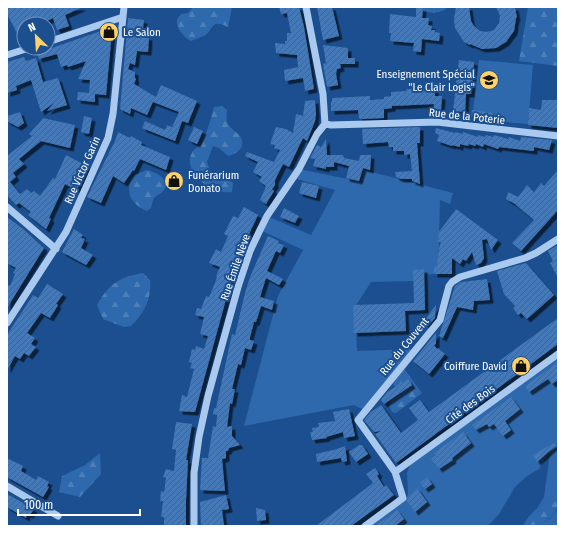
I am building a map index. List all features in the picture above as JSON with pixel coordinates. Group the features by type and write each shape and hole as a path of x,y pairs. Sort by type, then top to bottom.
{"street":[{"name":"Rue Victor Garin","path":"7,323 56,248 74,215 108,138 113,114 124,7"},
{"path":"306,7 323,94 325,124"},
{"path":"56,39 123,18"},
{"name":"Rue de la Poterie","path":"325,124 437,122 558,136"},
{"name":"Rue Émile Nève","path":"194,526 194,473 199,437 208,396 238,287 250,252 260,230 298,169 317,134 325,124"},
{"path":"7,207 56,248"},
{"name":"Rue du Couvent","path":"395,472 358,420 440,320 449,286 460,277 525,258 558,239"},
{"name":"Cité des Bois","path":"395,472 558,354"},
{"path":"365,526 403,498 395,472"},
{"path":"7,486 58,516"}],"green space":[{"path":"193,7 232,7 228,27 215,24 207,34 191,41 181,32 177,19 181,14 188,13"},
{"path":"417,7 448,7 445,10 432,13"},
{"path":"528,7 558,7 558,66 519,61"},
{"path":"479,60 533,65 528,124 494,121 494,114 473,111"},
{"path":"222,106 227,110 228,124 242,140 242,147 235,154 228,156 219,148 213,146 207,162 210,171 225,177 233,183 232,192 220,192 207,186 197,177 190,165 193,151 202,143 214,107"},
{"path":"299,169 362,182 364,170 453,193 450,204 440,200 438,274 414,275 414,281 371,282 355,307 357,351 416,349 366,411 354,405 244,426 278,296 303,250 260,230 267,216 311,235 335,190 293,178"},
{"path":"146,170 156,173 162,177 166,186 162,192 154,198 151,208 147,211 133,201 129,192 130,182 133,176"},
{"path":"143,273 150,280 150,293 143,311 136,321 131,326 124,327 103,319 97,305 110,287 121,279"},
{"path":"558,354 558,493 537,508 544,497 550,453 539,469 527,476 515,487 499,514 488,526 369,526 407,497 407,473 410,465"},
{"path":"402,366 422,393 396,413 392,412 389,406 390,401 400,394 390,380"},
{"path":"100,453 101,474 80,497 59,492 62,476 85,465"},
{"path":"558,493 557,508 551,518 539,526 523,526 534,511"},
{"path":"558,509 558,526 539,526 541,523 550,519"}],"building":[{"path":"7,7 83,7 65,15 69,26 57,30 56,16 16,16 16,31 7,14"},
{"path":"279,7 299,7 304,27 314,89 305,91 303,78 285,81 284,70 298,67 297,55 276,53 275,43 285,44 285,41 287,41 287,33 291,33 287,13 281,14"},
{"path":"317,7 332,7 339,36 323,40"},
{"path":"456,7 469,7 471,21 474,26 480,31 487,32 494,30 499,23 500,16 496,7 515,7 517,18 514,31 506,42 496,48 482,49 470,45 464,42 455,28 454,19"},
{"path":"416,8 423,8 422,18 429,18 428,25 432,26 431,30 435,30 435,32 440,33 439,41 422,39 421,52 413,51 414,43 390,41 391,33 389,33 390,14 416,17"},
{"path":"128,18 144,20 142,36 149,37 148,52 137,51 135,65 130,63 128,69 135,72 136,79 134,84 156,97 161,85 197,101 188,123 182,121 175,141 142,128 145,121 165,130 167,125 172,127 179,112 153,102 155,97 147,115 131,108 130,114 120,109"},
{"path":"110,28 112,31 106,95 95,94 95,102 77,100 78,92 89,93 90,80 78,79 86,61 68,67 67,65 61,67 56,54 56,46"},
{"path":"323,45 348,48 348,58 355,58 355,64 340,64 341,68 337,69 336,74 338,85 327,87 323,64 326,63"},
{"path":"38,56 50,56 39,59"},
{"path":"24,57 26,61 36,58 43,82 58,78 67,105 47,111 54,103 41,112 31,80 16,86 17,90 7,93 7,62"},
{"path":"459,60 474,62 471,94 466,94 465,112 453,111"},
{"path":"407,89 435,89 435,96 442,96 441,110 433,109 434,104 392,106 392,108 384,109 384,118 361,119 359,118 358,110 331,111 332,98 370,96 370,100 384,99 384,97 391,96 391,92 406,91"},
{"path":"315,100 315,121 307,141 303,138 289,167 283,164 272,189 274,191 266,204 260,200 266,186 259,181 262,177 253,172 258,162 245,156 247,152 274,162 280,150 274,148 275,145 270,144 276,127 286,129 293,133 296,114 303,116 305,101"},
{"path":"542,100 558,100 558,128 528,125 529,108 541,110"},
{"path":"472,110 493,113 493,120 471,117"},
{"path":"20,112 24,123 18,127 7,121 7,116"},
{"path":"84,116 92,118 89,134 81,132"},
{"path":"43,118 75,125 70,148 41,141 19,159 24,164 13,173 16,177 10,182 20,194 27,189 31,193 34,191 40,196 53,178 55,179 66,155 87,166 77,190 65,184 49,218 51,219 46,229 28,215 31,212 19,203 16,205 7,195 7,156 32,136 29,134"},
{"path":"194,127 203,131 197,144 188,140"},
{"path":"420,127 420,143 417,143 420,184 412,181 412,179 401,179 396,177 395,172 412,171 410,154 404,155 404,151 393,151 393,147 389,147 388,142 363,144 362,129"},
{"path":"436,128 455,133 463,134 463,132 478,137 478,135 493,137 494,135 508,139 509,137 520,141 521,137 552,140 549,150 534,147 534,151 499,147 498,149 484,144 483,147 476,144 475,146 469,144 468,146 460,144 460,147 437,141 439,135 435,133"},
{"path":"118,132 130,138 131,136 142,142 141,145 170,157 166,170 140,159 134,171 133,170 124,183 113,176 101,203 87,197"},
{"path":"326,139 327,155 343,155 344,158 359,161 360,155 371,155 370,170 363,168 359,181 346,178 349,166 334,162 334,167 326,167 326,169 313,166 315,159 310,158 317,145 321,147"},
{"path":"558,170 558,210 521,251 512,243 534,220 515,204 506,199 508,192 518,197 527,185 534,192 541,183 544,186"},
{"path":"302,182 319,186 316,198 299,193"},
{"path":"244,207 258,215 231,281 195,412 179,411 182,395 187,397 194,369 190,368 192,363 189,362 192,349 195,350 196,346 204,349 208,336 200,334 204,317 195,315 197,308 201,309 206,296 209,297 220,267 209,263 216,249 221,252 228,236 224,234 233,216 238,218"},
{"path":"284,208 299,216 295,223 280,217"},
{"path":"456,209 498,240 491,250 487,239 482,240 484,258 481,263 476,265 472,252 466,261 463,259 460,264 452,258 452,274 434,274 434,266 437,266 441,242 438,242 439,232"},
{"path":"7,217 22,228 44,248 7,308 7,284 10,286 15,274 13,273 16,268 7,263"},
{"path":"74,229 83,235 81,238 85,239 81,248 93,255 86,265 62,252"},
{"path":"268,236 284,245 280,253 276,251 267,271 283,279 279,285 266,278 260,297 274,301 272,310 261,306 256,322 254,322 250,337 250,340 254,341 251,350 245,348 241,365 238,364 232,389 235,389 232,404 230,403 227,427 232,426 232,436 240,445 229,448 228,451 226,451 226,458 222,459 225,491 200,490 202,458 208,458 213,426 216,427 217,415 213,414 214,408 216,408 232,334 235,335 250,277"},
{"path":"558,245 558,278 550,263 553,261 548,251"},
{"path":"526,263 554,295 527,319 521,313 518,315 513,308 515,306 504,294 497,271"},
{"path":"424,269 425,310 405,311 406,331 354,333 353,305 414,303 413,270"},
{"path":"487,279 490,300 474,301 473,310 457,307 443,338 439,336 455,286 461,282"},
{"path":"47,284 63,294 56,304 58,305 50,318 41,313 27,333 35,338 31,344 36,347 29,356 24,353 20,359 15,356 7,370 7,335 33,295 38,298"},
{"path":"436,305 435,318 428,326 423,322"},
{"path":"558,318 558,344 396,463 375,434 381,431 374,432 364,420 371,412 381,405 401,433 418,420 409,408 420,400 429,412"},
{"path":"436,333 436,344 434,345 445,354 429,374 413,361"},
{"path":"558,362 558,380 552,384 548,379 529,392 525,386"},
{"path":"408,379 412,385 384,404 381,400 387,392"},
{"path":"511,397 520,409 505,421 511,430 503,436 494,424 489,427 487,424 476,430 472,425"},
{"path":"349,409 355,436 344,438 343,432 326,437 327,438 312,440 310,432 313,432 312,428 319,427 318,423 335,421 333,412"},
{"path":"176,422 192,424 186,460 188,460 186,526 164,526 164,517 161,517 163,501 160,501 161,491 164,492 166,478 163,477 166,469 174,471 176,450 172,449"},
{"path":"463,432 471,443 452,458 453,460 439,469 431,459 436,455 434,453"},
{"path":"554,443 556,445 537,462 533,455"},
{"path":"359,445 362,445 368,454 356,462 349,452"},
{"path":"345,446 347,461 342,462 341,458 317,462 316,454"},
{"path":"7,458 23,466 21,471 36,480 38,476 49,482 47,486 49,487 43,497 7,477"},
{"path":"375,468 379,474 377,476 384,487 386,485 394,495 351,526 316,526 373,483 366,474"},
{"path":"427,477 432,484 425,489 420,483"},
{"path":"417,488 427,502 415,512 407,501 408,497"},
{"path":"7,494 34,509 30,515 27,514 26,518 7,507"},
{"path":"226,495 229,509 222,510 224,526 201,526 200,502"},
{"path":"256,508 265,510 266,520 257,521"},
{"path":"397,510 404,519 395,526 376,526"}],"place":[{"name":"Le Salon","path":"109,32"},
{"name":"Enseignement Spécial \"Le Clair Logis\"","path":"489,80"},
{"name":"Funérarium Donato","path":"174,181"},
{"name":"Coiffure David","path":"521,366"}]}
